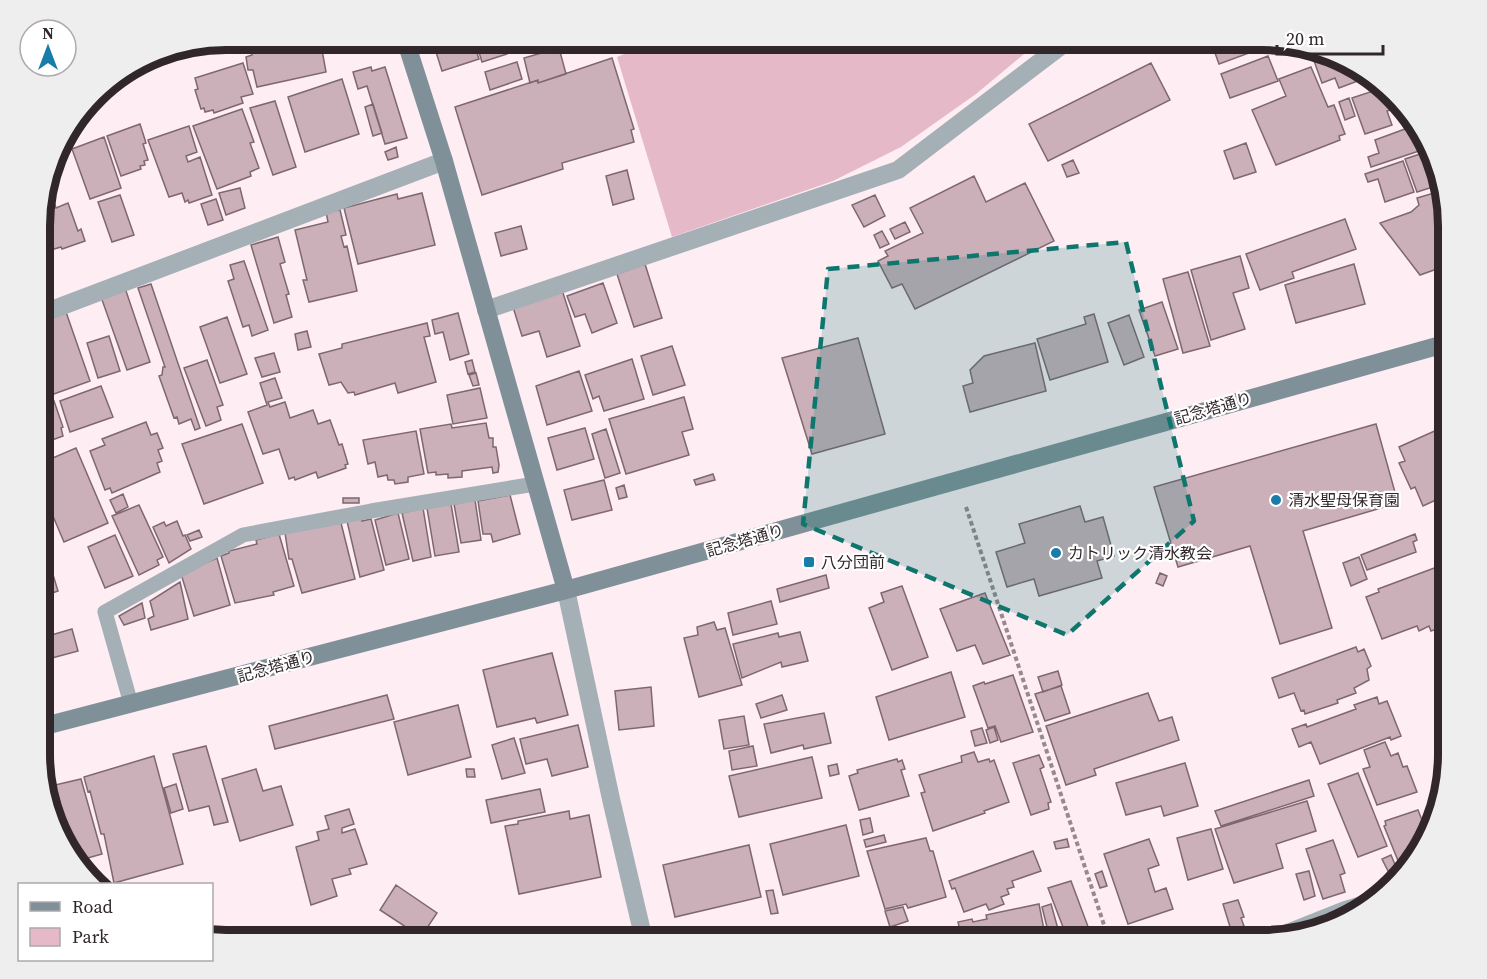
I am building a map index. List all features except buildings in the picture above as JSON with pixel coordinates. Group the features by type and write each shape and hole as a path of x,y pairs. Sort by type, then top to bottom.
{"main road":[{"path":"408,49 444,161 566,590"},
{"name":"記念塔通り","path":"50,724 566,590 1437,346"}],"street":[{"path":"486,310 898,170 1057,49"},
{"path":"50,310 444,161"},
{"path":"566,590 611,799 642,930"}],"lane":[{"path":"131,704 105,612 243,535 535,484"}],"path":[{"path":"958,480 1105,929"}],"highlighted area":[{"path":"1126,242 1194,521 1067,635 803,524 828,269"}],"green space":[{"path":"636,49 1030,49 976,94 901,147 833,181 672,237 617,57"}],"place":[{"name":"清水聖母保育園","path":"1276,500"},
{"name":"カトリック清水教会","path":"1056,553"},
{"name":"八分団前","path":"809,562"}]}
